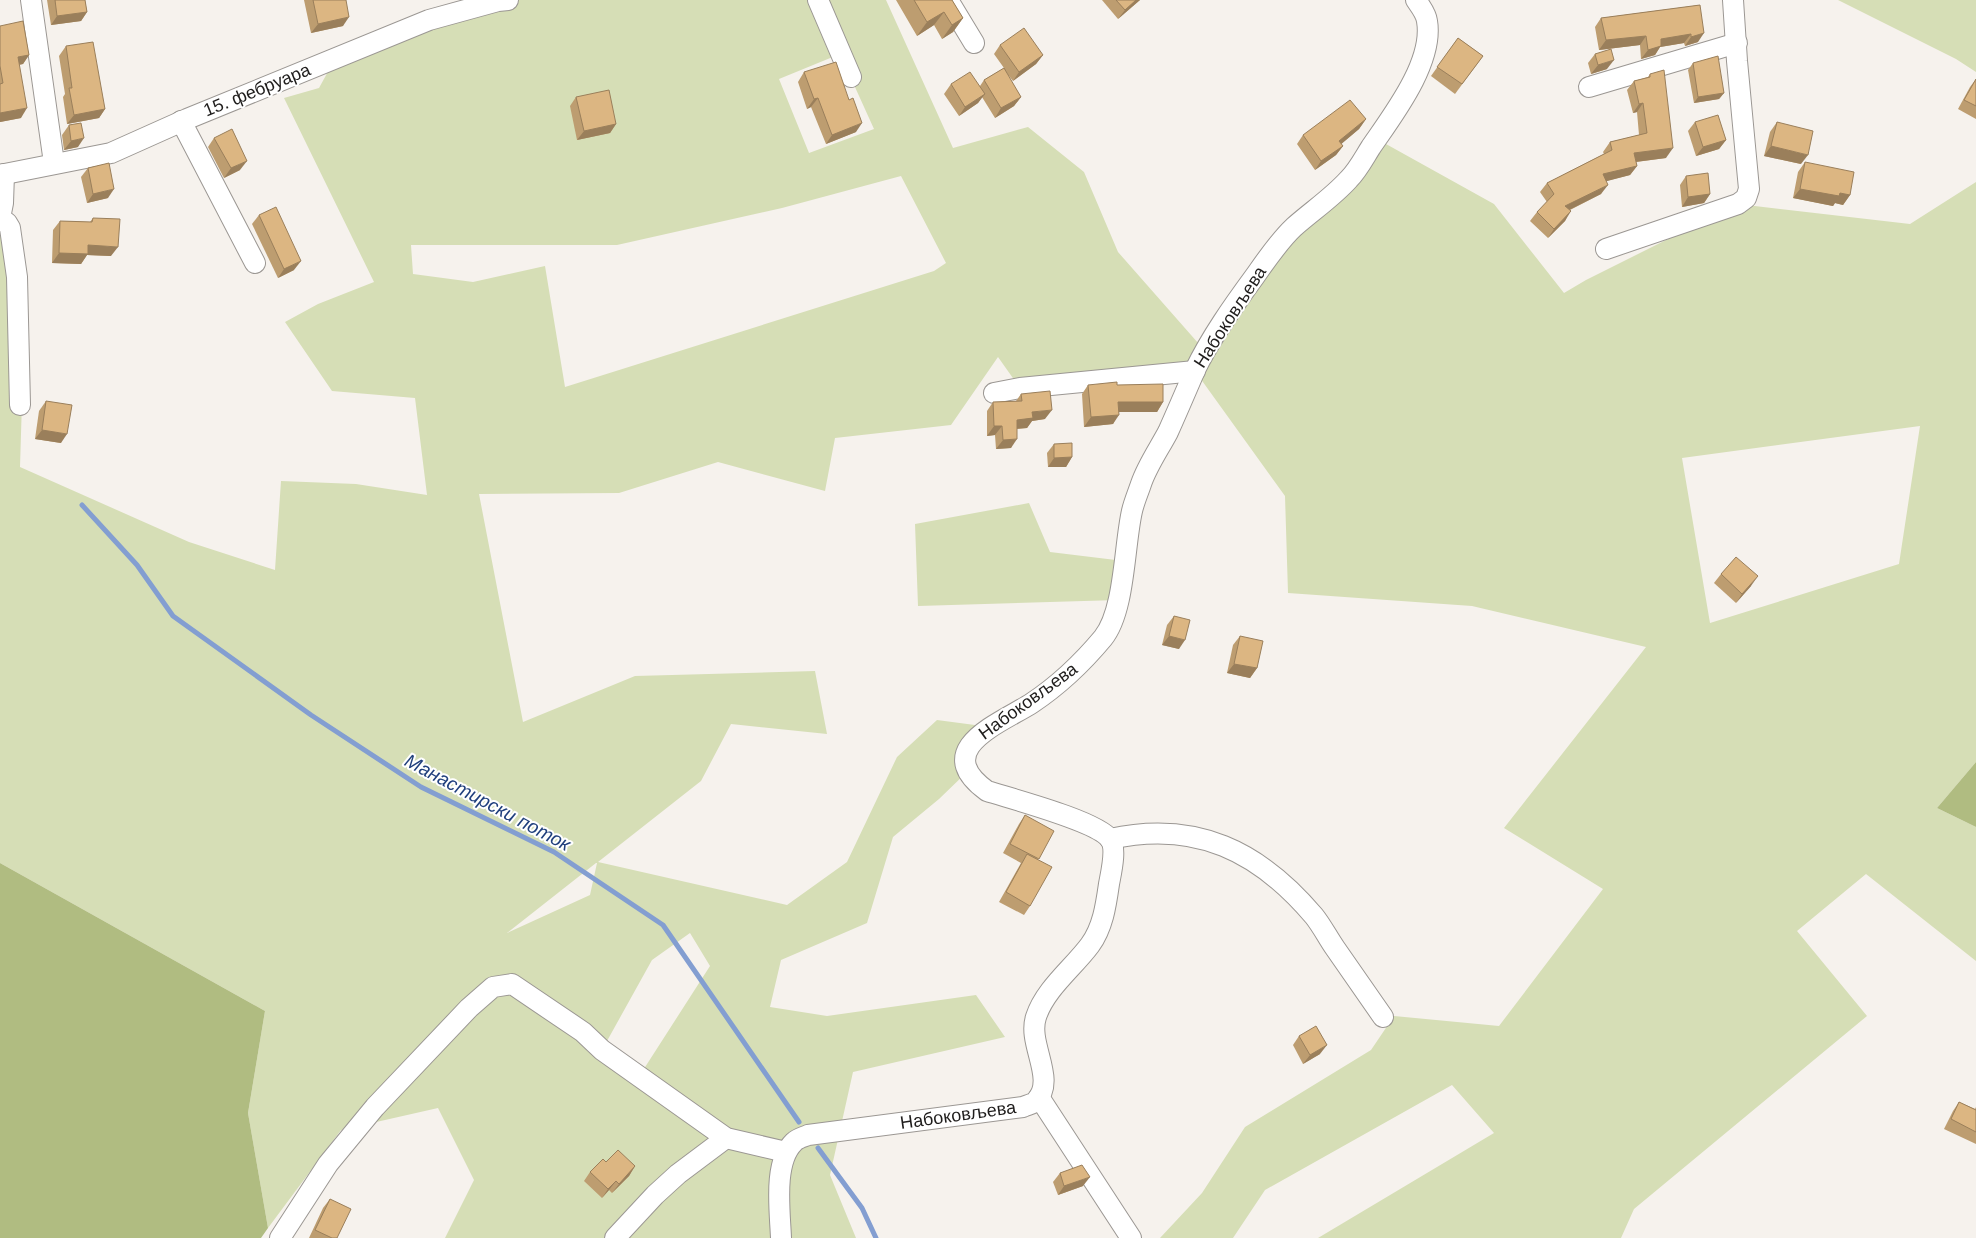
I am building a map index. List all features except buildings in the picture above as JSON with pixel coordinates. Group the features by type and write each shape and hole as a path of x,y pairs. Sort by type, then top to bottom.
{"street":[{"path":"31,0 54,163"},
{"name":"15. фебруара","path":"20,405 17,277 10,228 0,218 3,203 2,174 111,153 182,121 429,20 508,0"},
{"path":"818,0 851,77"},
{"path":"948,0 974,43"},
{"name":"Набоковљева","path":"786,1152 795,1140 808,1135 1023,1107 1036,1102 1042,1091 1045,1078 1035,1044 1035,1020 1044,999 1080,958 1096,936 1101,924 1113,854 1110,839 1077,820 987,791 976,783 967,772 966,759 972,743 990,727 1032,703 1069,673 1086,657 1110,629 1116,611 1132,512 1142,480 1161,447 1195,371 1209,344 1235,303 1266,261 1292,229 1350,179 1409,87 1419,68 1425,50 1427,33 1427,20 1416,0"},
{"path":"1606,249 1738,204 1746,198 1749,189 1737,61 1734,0"},
{"path":"1589,87 1737,42"},
{"path":"182,121 255,263"},
{"path":"994,393 1020,388 1195,371"},
{"path":"1110,839 1136,833 1202,837 1236,850 1267,870 1314,917 1383,1016"},
{"path":"280,1238 328,1164 360,1125 469,1008 493,988 503,984 512,984 576,1027 602,1050 726,1138 786,1152 780,1176 781,1238"},
{"path":"1039,1096 1131,1238"},
{"path":"615,1238 655,1195 678,1174 726,1138"}],"green space":[{"path":"508,0 886,0 953,148 1028,127 1084,172 1118,252 1206,352 1235,303 1377,139 1494,204 1564,293 1586,280 1738,204 1910,224 1976,182 1976,762 1937,808 1976,827 1976,961 1866,874 1797,931 1867,1016 1634,1209 1621,1238 1318,1238 1494,1133 1452,1085 1265,1190 1233,1238 1160,1238 1202,1193 1245,1127 1371,1050 1394,1016 1499,1026 1603,889 1504,828 1646,647 1472,606 1288,593 1285,496 1195,371 1020,388 998,357 951,425 835,438 825,491 718,462 619,493 479,494 523,722 635,676 815,671 827,734 731,724 701,781 598,862 787,905 847,862 897,757 937,720 990,727 967,772 939,799 893,837 867,923 781,960 770,1007 827,1016 976,995 1005,1037 853,1072 830,1175 856,1238 445,1238 474,1180 438,1108 341,1130 268,1228 248,1113 265,1011 0,863 0,233 21,282 23,368 20,467 189,542 275,570 281,481 356,484 427,495 415,398 332,391 285,322 318,304 374,282 284,98 319,88 336,57","holes":["840,54 874,129 809,153 779,79","901,176 946,263 934,271 565,387 545,266 473,282 413,274 411,245 617,245 782,208","1920,426 1899,564 1710,623 1682,458","596,863 597,863 590,895 507,933","690,933 710,966 640,1075 602,1050 652,960"]},
{"path":"1838,0 1976,0 1976,72 1956,59"},
{"path":"1029,503 1050,552 1124,561 1118,600 918,606 915,524"},
{"path":"1976,762 1976,827 1937,808"},
{"path":"0,863 265,1011 248,1113 268,1228 261,1238 0,1238"}],"waterway":[{"name":"Манастирски поток","path":"82,505 137,565 173,616 311,715 421,787 554,852 663,925 799,1122"},
{"name":"Манастирски поток","path":"818,1148 862,1208 876,1238"}]}
